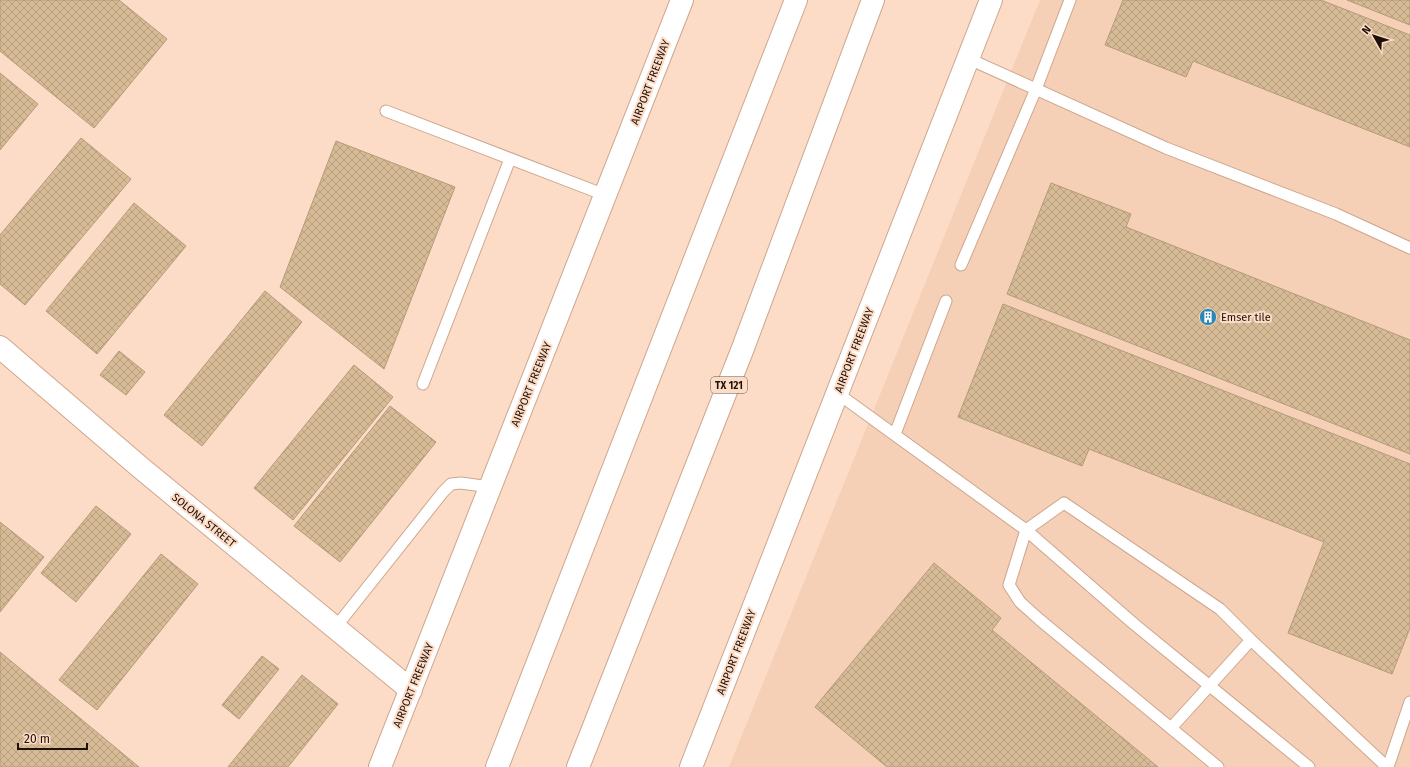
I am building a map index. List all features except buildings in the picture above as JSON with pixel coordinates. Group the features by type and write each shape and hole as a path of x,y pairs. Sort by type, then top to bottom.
{"main road":[{"name":"AIRPORT FREEWAY","path":"380,767 682,0"},
{"path":"785,27 786,0"},
{"path":"497,767 796,0"},
{"name":"TX 121","path":"578,767 743,348 873,0"},
{"name":"AIRPORT FREEWAY","path":"691,767 967,58 991,0"},
{"name":"SOLONA STREET","path":"0,347 140,468 411,690"}],"lane":[{"path":"961,265 1036,90 1070,0"},
{"path":"967,58 1166,148 1336,214 1410,248"},
{"path":"386,111 606,195"},
{"path":"423,384 510,159"},
{"path":"895,434 946,301"},
{"path":"837,393 1026,530 1134,624 1309,767"},
{"path":"335,628 443,492 451,484 461,482 490,487"},
{"path":"1218,767 1040,620 1020,602 1010,585 1026,530 1064,503 1220,609 1251,640 1387,767 1410,702"},
{"path":"1171,728 1251,640"}],"shaded area":[{"path":"1040,0 1410,0 1410,767 729,767"}],"place":[{"name":"Emser tile","path":"1208,317"}]}
